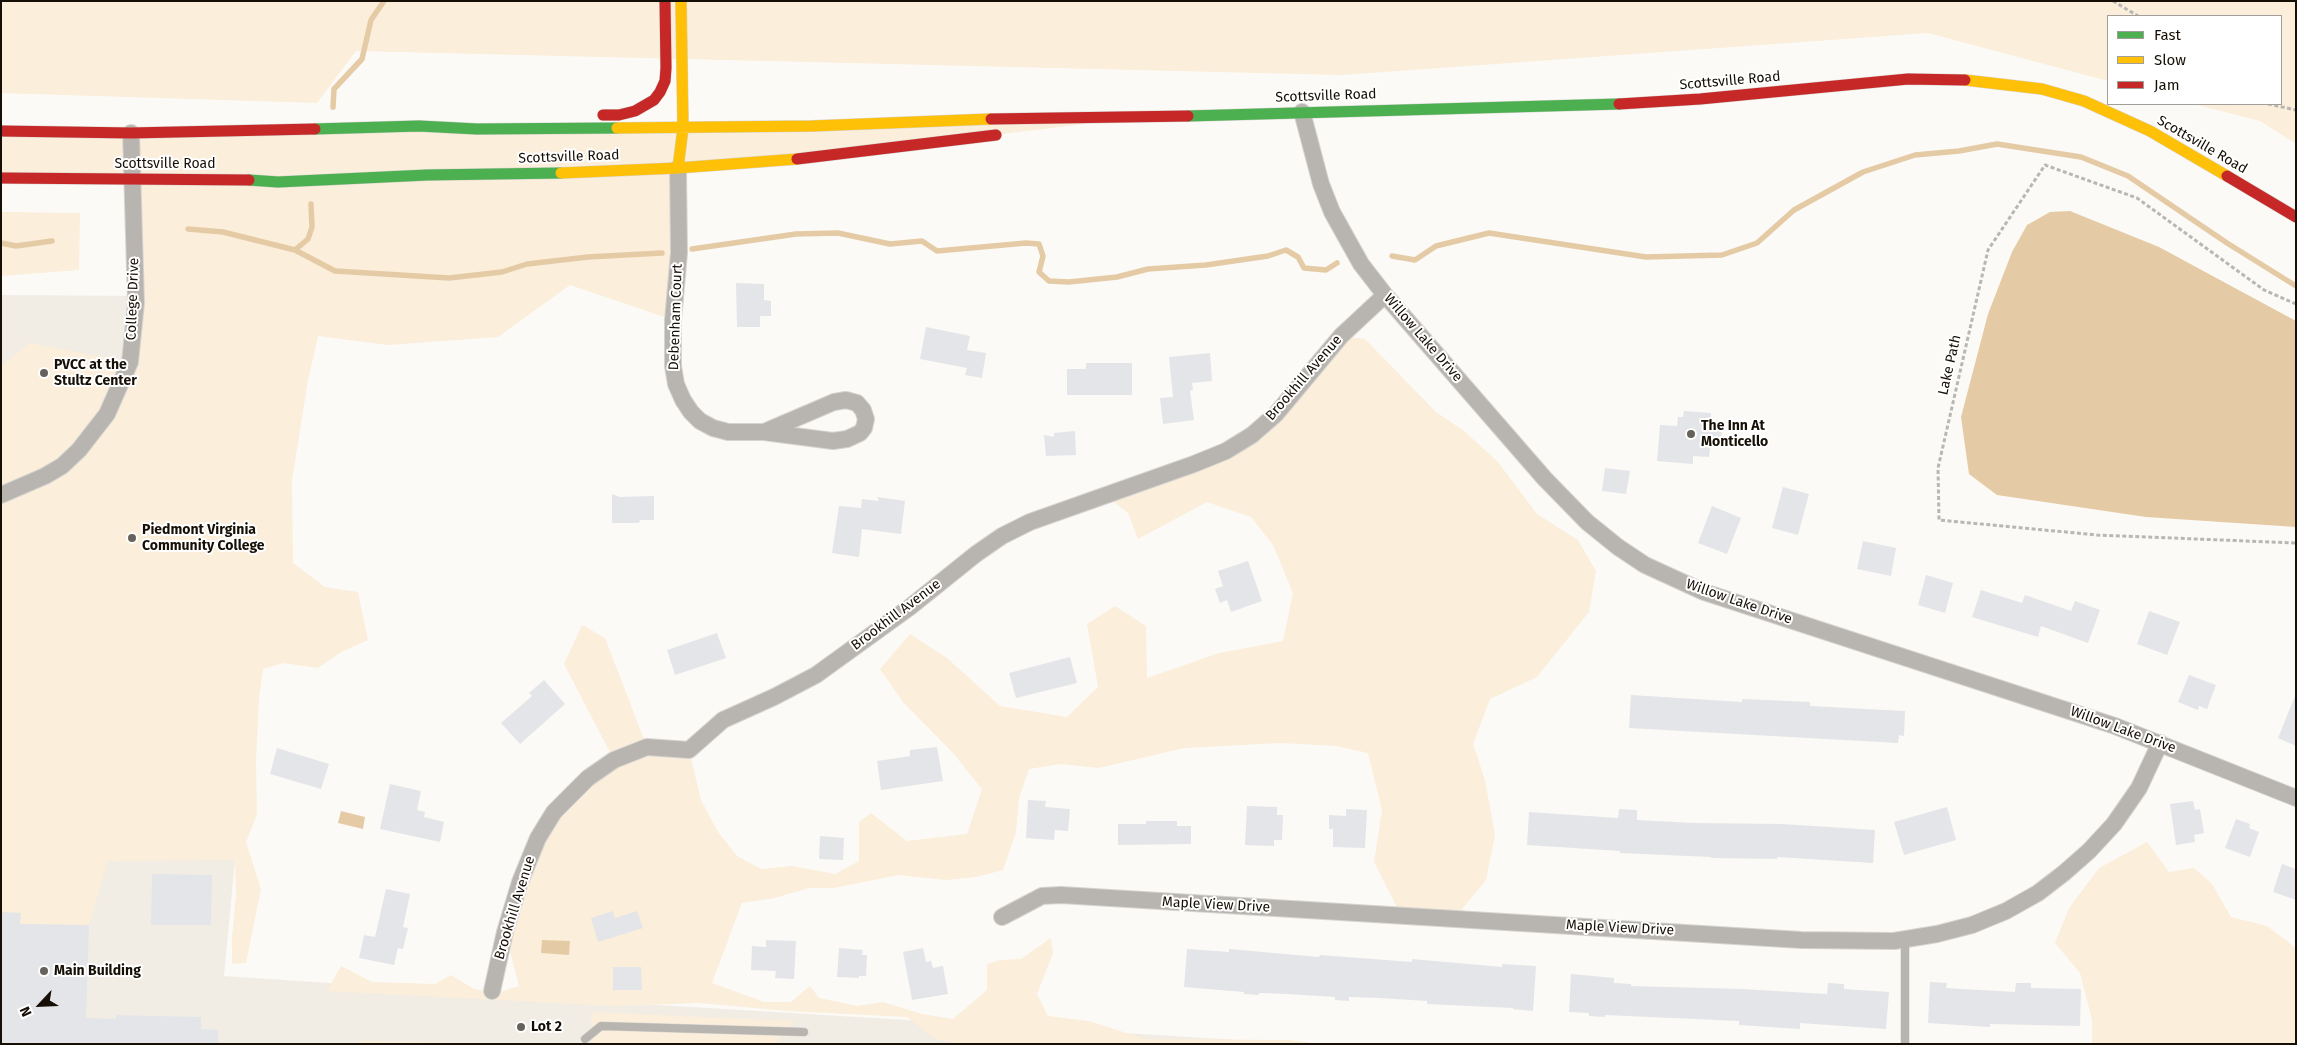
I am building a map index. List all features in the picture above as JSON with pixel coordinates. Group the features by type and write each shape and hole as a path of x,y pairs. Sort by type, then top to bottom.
{"main road":[{"path":"592,116 619,115 635,111 654,100 660,92 665,82 666,68 665,1"},
{"path":"678,168 683,128 681,1"},
{"name":"Scottsville Road","path":"1,131 131,133 419,126 477,129 683,128 1000,119 1134,118 1608,105 1700,100 1908,79 1950,79 2004,83 2042,89 2110,112 2150,131 2296,217"},
{"path":"419,126 565,117"},
{"name":"Scottsville Road","path":"1040,130 1134,118"},
{"name":"Scottsville Road","path":"1,178 231,179 278,182 678,168 823,157 1012,133"}],"street":[{"name":"Willow Lake Drive","path":"1302,112 1321,184 1332,212 1360,264 1545,479 1587,522 1618,547 1646,564 1710,594 1922,661 2115,726 2296,798"},
{"name":"College Drive","path":"1,495 45,476 68,460 97,429 107,414 120,389 130,362 136,303 131,133"},
{"name":"Debenham Court","path":"678,168 679,253 673,320 672,366 676,384 691,412 713,428 728,432 764,432 833,441 847,439 860,433 864,428 866,419 863,410 857,403 846,400 834,402 764,432"},
{"name":"Brookhill Avenue","path":"492,991 505,932 520,882 538,838 554,812 588,778 614,760 647,747 689,750 722,720 774,697 816,675 910,607 976,554 1002,536 1030,522 1226,451 1245,439 1276,414 1341,336 1385,295"},
{"name":"Maple View Drive","path":"1002,916 1042,896 1061,895 1801,940 1864,942 1905,939 1946,932 2006,911 2038,893 2064,874 2114,824 2139,788 2160,743"}],"lane":[{"path":"1905,939 1905,1044"},
{"path":"585,1039 600,1026 804,1032"}],"path":[{"path":"2113,1 2136,15"},
{"path":"2273,105 2296,110"},
{"name":"Lake Path","path":"2296,304 2264,290 2137,198 2045,164 1988,250 1938,468 1939,520 2097,535 2296,543"}],"shaded area":[{"path":"1,1 2296,1 2296,144 2260,121 2198,105 2282,105 2282,15 2107,15 2107,81 1928,33 1342,75 356,51 317,103 1,93"},
{"path":"1134,118 1002,134 678,168 673,320 570,285 498,337 388,345 318,336 308,380 292,480 293,563 325,587 358,592 368,640 341,652 318,668 283,663 263,669 259,698 256,761 257,814 246,842 261,889 246,963 232,964 232,937 236,896 235,860 108,861 89,925 20,924 1,946 1,366 29,343 130,362 131,179 1,178 1,131"},
{"path":"2070,211 2159,247 2296,321 2296,527 2146,517 1997,495 1969,474 1961,417 1988,314 2012,252 2027,225 2050,212"},
{"path":"1,212 80,213 79,270 1,276"},
{"name":"Piedmont Virginia Community College","path":"1,295 149,296 235,860 224,976 675,1006 1306,1044 1,1044"},
{"path":"1341,336 1365,339 1436,412 1464,431 1498,462 1537,514 1578,540 1596,571 1589,612 1537,677 1490,699 1473,744 1485,780 1495,835 1486,880 1454,919 1401,915 1374,862 1382,810 1368,753 1336,746 1281,743 1184,748 1099,768 1061,764 1029,769 1019,798 1016,833 1003,870 976,877 946,880 898,875 834,888 809,888 775,898 742,903 712,983 764,1002 791,1002 810,986 819,998 857,1006 883,1002 922,1014 953,1019 987,990 987,964 1000,960 1021,959 1051,938 1053,953 1037,994 1048,1016 1089,1021 1145,1039 1289,1040 1321,1044 961,1044 936,1039 907,1017 787,1011 699,1003 612,1006 327,991 341,966 372,982 435,984 451,975 474,989 497,993 519,986 505,932 538,838 614,760 564,664 582,625 605,638 647,747 689,750 701,800 718,832 737,856 761,869 792,866 835,874 859,861 859,822 871,813 907,841 967,834 982,789 953,753 903,702 880,669 910,634 947,658 1000,706 1067,717 1098,687 1087,624 1115,606 1146,626 1147,678 1219,653 1283,641 1293,593 1273,545 1251,517 1207,502 1138,539 1128,513 1105,495 1252,435"},
{"path":"341,811 365,817 363,829 338,823"},
{"path":"2147,842 2169,872 2194,868 2212,884 2231,917 2267,926 2296,948 2296,1044 2092,1044 2092,1020 2080,973 2055,943 2069,908 2099,868"},
{"path":"542,940 570,941 569,955 541,953"},
{"path":"591,1012 794,1021 776,1044 592,1044"},
{"path":"361,1041 537,1044 361,1044"}],"building":[{"path":"736,283 764,284 764,300 771,301 771,316 760,316 760,327 737,327"},
{"path":"926,327 970,336 967,350 986,353 982,378 965,375 967,368 920,359"},
{"path":"1210,353 1212,381 1192,383 1193,390 1190,391 1194,420 1163,424 1160,398 1173,397 1169,357"},
{"path":"1086,363 1132,363 1132,395 1067,395 1067,369 1086,369"},
{"name":"The Inn At Monticello","path":"1684,411 1711,413 1711,420 1723,421 1721,442 1711,442 1709,457 1693,456 1693,464 1657,461 1660,425 1677,426 1678,417 1683,417"},
{"path":"1075,431 1076,455 1046,456 1044,435 1054,437 1054,433"},
{"path":"1605,468 1630,471 1626,494 1602,491"},
{"path":"1783,487 1809,494 1798,535 1772,528"},
{"path":"612,494 620,497 654,496 654,520 640,520 639,523 612,523"},
{"path":"877,497 905,501 901,534 862,529 859,557 832,553 839,506 861,508 862,499 879,501"},
{"path":"1712,506 1741,518 1727,554 1698,543"},
{"path":"1863,541 1896,548 1891,576 1857,569"},
{"path":"1248,561 1262,601 1231,612 1227,600 1220,603 1215,589 1223,586 1218,571"},
{"path":"1926,575 1953,583 1945,613 1918,605"},
{"path":"1981,590 2022,603 2025,595 2071,611 2075,601 2100,610 2088,643 2041,626 2038,637 1972,617"},
{"path":"2149,611 2180,622 2167,655 2137,644"},
{"path":"717,633 726,658 675,675 667,650"},
{"path":"1070,657 1077,683 1016,698 1009,673"},
{"path":"2189,675 2216,685 2207,709 2199,706 2198,710 2178,702"},
{"path":"544,680 565,704 520,744 501,723 532,696 529,693"},
{"path":"1631,695 1742,702 1742,699 1810,702 1810,706 1905,711 1904,736 1899,735 1898,743 1629,728"},
{"path":"2296,696 2296,746 2278,738"},
{"path":"937,747 943,781 881,790 877,761 910,756 910,750"},
{"path":"277,748 329,764 321,789 270,774"},
{"path":"390,784 421,791 417,810 425,812 424,817 444,822 440,842 380,829"},
{"path":"1028,800 1046,801 1045,807 1070,809 1068,831 1055,830 1054,840 1026,838"},
{"path":"2193,801 2195,810 2200,809 2204,833 2194,835 2195,842 2176,845 2170,804"},
{"path":"1247,806 1277,807 1277,815 1283,815 1282,840 1274,840 1274,846 1245,845"},
{"path":"1947,807 1956,840 1904,855 1894,822"},
{"path":"1346,809 1367,810 1365,848 1333,847 1333,829 1329,829 1329,815 1346,816"},
{"path":"1619,809 1637,810 1637,820 1782,824 1875,830 1873,863 1777,857 1777,859 1711,858 1527,845 1529,812 1618,818"},
{"path":"2236,819 2250,824 2249,828 2259,832 2250,857 2225,848"},
{"path":"1146,821 1177,821 1177,826 1191,826 1191,844 1118,845 1118,824 1146,824"},
{"path":"820,836 844,838 843,860 819,859"},
{"path":"2282,864 2296,869 2296,900 2273,892"},
{"path":"152,874 212,875 211,925 151,925"},
{"path":"386,889 410,894 403,927 408,928 403,949 398,948 394,965 359,958 364,935 375,937"},
{"path":"613,911 615,918 637,911 643,928 598,942 591,918"},
{"name":"Main Building","path":"1,912 21,913 20,924 89,925 86,1018 116,1019 116,1015 201,1017 201,1029 218,1030 218,1044 1,1044"},
{"path":"766,940 796,941 794,979 775,978 776,971 751,970 752,946 766,947"},
{"path":"839,948 863,950 862,955 867,955 866,976 859,976 859,978 837,977"},
{"path":"923,948 926,962 931,961 933,968 943,966 948,994 912,1000 903,952"},
{"path":"1187,949 1229,952 1229,949 1319,957 1320,955 1412,962 1412,959 1502,967 1502,964 1536,966 1533,1011 1513,1008 1427,1004 1427,1001 1379,998 1349,997 1349,1001 1335,1000 1335,997 1244,994 1244,992 1184,987"},
{"path":"613,967 641,967 642,990 613,990"},
{"path":"1571,974 1614,978 1614,983 1631,984 1631,986 1827,994 1828,983 1844,984 1844,989 1889,992 1886,1029 1800,1023 1800,1029 1739,1025 1739,1021 1605,1015 1605,1017 1589,1016 1589,1013 1569,1012"},
{"path":"1930,982 1947,983 1946,988 2015,992 2016,983 2031,983 2031,988 2081,989 2080,1026 1990,1024 1990,1027 1928,1023"}],"waterway":[{"path":"333,107 334,89 362,59 371,20 384,1"},
{"path":"1392,256 1415,260 1436,246 1489,233 1646,257 1722,255 1757,243 1794,210 1863,172 1915,155 1959,151 1997,144 2081,157 2128,176 2227,243 2296,286"},
{"path":"295,250 308,239 312,227 311,204"},
{"path":"188,229 223,232 295,250 335,271 449,278 502,272 527,264 588,257 662,253"},
{"path":"692,249 796,234 838,233 890,244 922,241 937,251 1026,243 1039,244 1043,256 1039,272 1049,281 1069,282 1117,277 1148,269 1206,265 1268,256 1286,250 1298,257 1304,268 1326,270 1337,263"},
{"path":"1,243 16,246 52,241"}],"traffic: fast":[{"path":"1188,116 1619,104"},
{"path":"315,129 419,126 477,129 617,128"},
{"path":"249,180 278,182 427,175 561,173"}],"traffic: slow":[{"path":"678,168 683,128 681,1"},
{"path":"1965,80 2042,89 2084,101 2150,131 2227,176"},
{"path":"617,128 812,126 991,119"},
{"path":"561,173 678,168 797,159"}],"traffic: jam":[{"path":"603,115 619,115 635,111 654,100 660,92 665,81 666,68 665,1"},
{"path":"1619,104 1700,99 1908,79 1965,80"},
{"path":"991,119 1188,116"},
{"path":"1,131 131,133 315,129"},
{"path":"797,159 996,135"},
{"path":"2227,176 2296,217"},
{"path":"1,178 249,180"}],"place":[{"name":"PVCC at the Stultz Center","path":"44,373"},
{"name":"The Inn At Monticello","path":"1691,434"},
{"name":"Piedmont Virginia Community College","path":"132,538"},
{"name":"Main Building","path":"44,971"},
{"name":"Lot 2","path":"521,1027"}]}
